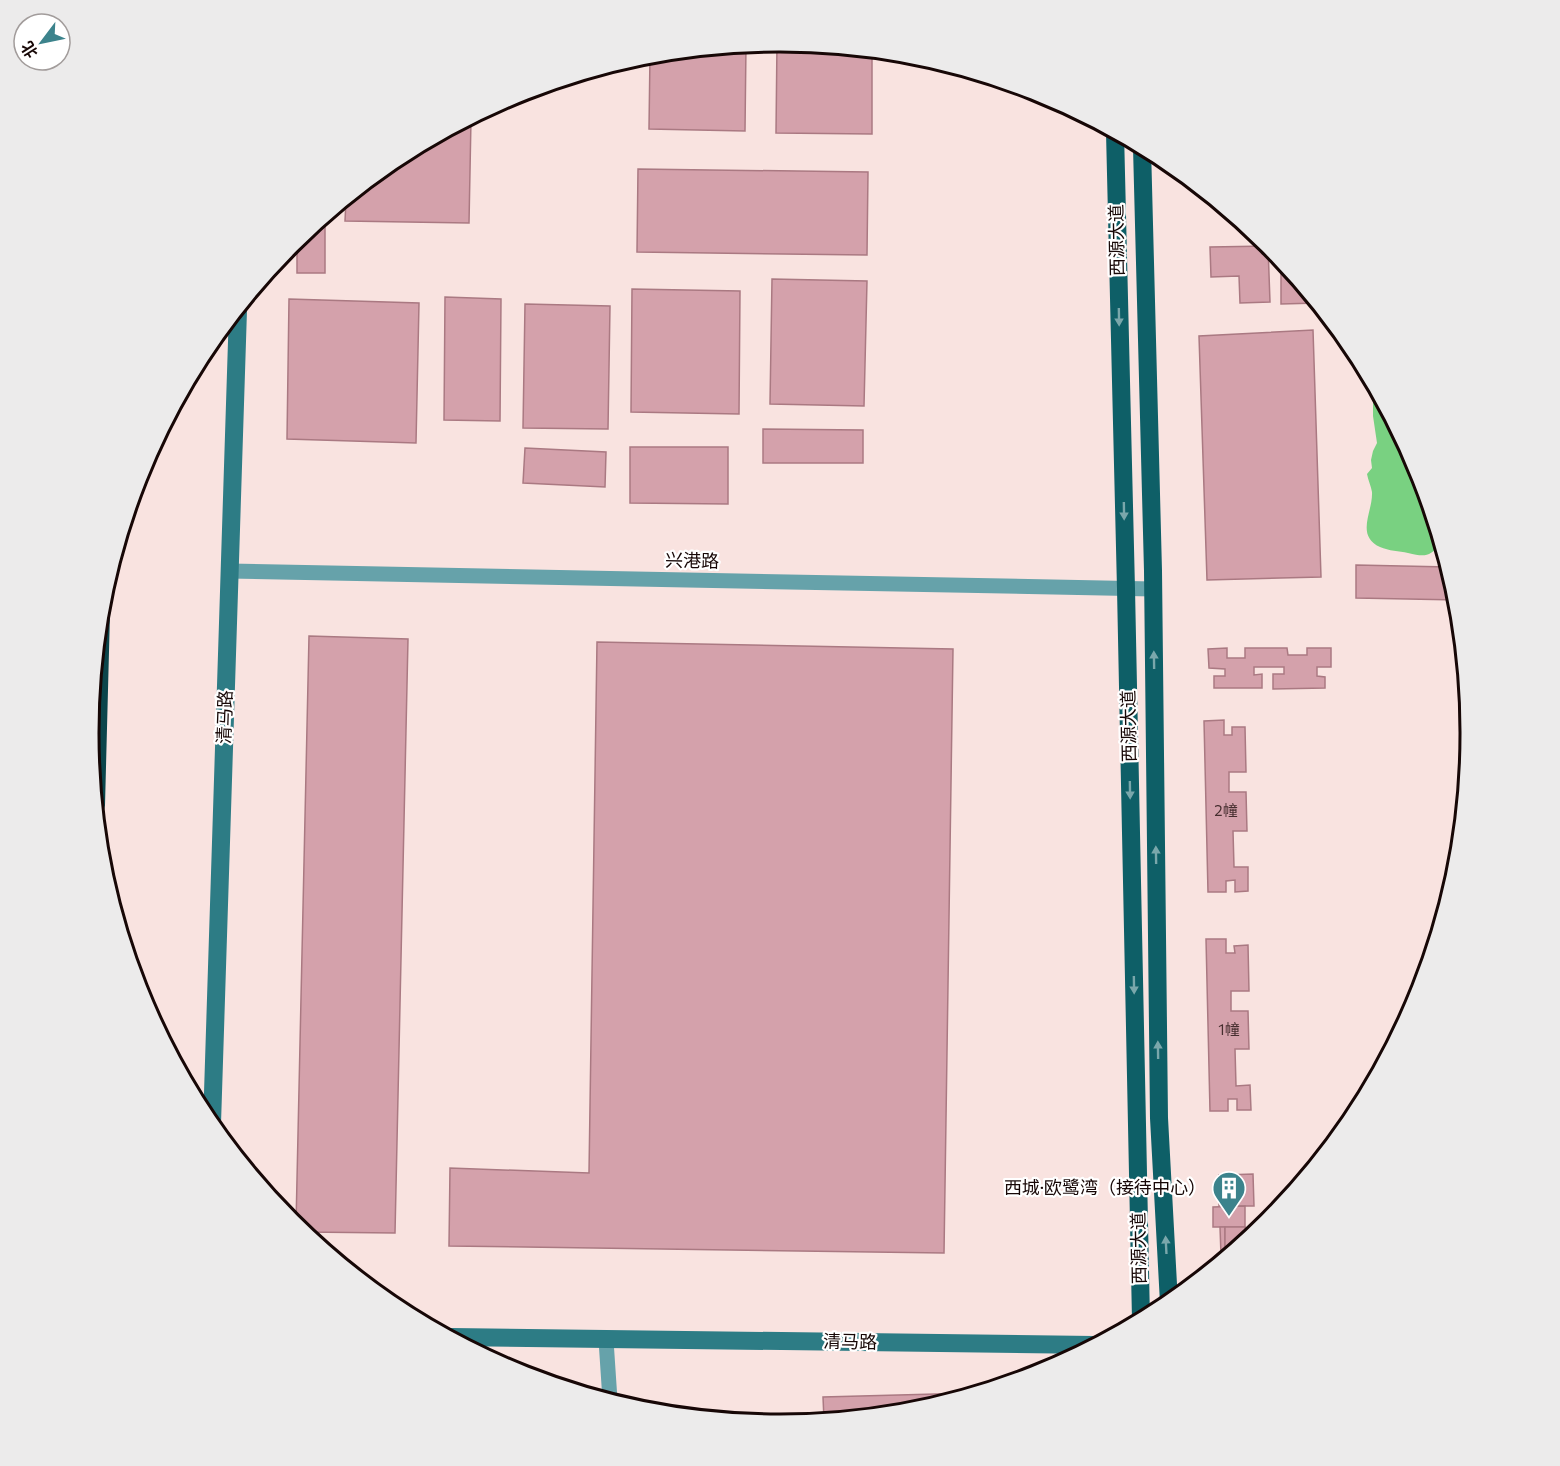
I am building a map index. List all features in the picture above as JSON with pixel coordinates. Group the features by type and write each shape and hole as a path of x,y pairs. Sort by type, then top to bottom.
{"main road":[{"name":"西源大道","path":"1114,141 1141,1309"},
{"name":"西源大道","path":"1142,157 1153,589 1159,1118 1168,1292"}],"street":[{"name":"清马路","path":"212,1108 238,322"},
{"name":"兴港路","path":"229,571 1153,589"},
{"name":"清马路","path":"468,1337 1077,1345"},
{"path":"606,1340 609,1391"}],"shaded area":[{"path":"1373,400 1409,473 1424,514 1435,549 1426,555 1383,548 1368,536 1367,522 1372,492 1367,474 1372,468 1371,460 1377,443"}],"building":[{"path":"777,52 872,59 872,134 776,133"},
{"path":"746,54 745,131 649,129 650,65 691,58"},
{"path":"471,127 469,223 345,221 346,209 366,193 402,167"},
{"path":"638,169 868,172 867,255 637,252"},
{"path":"325,227 325,273 297,273 297,254"},
{"path":"1255,246 1268,260 1270,302 1240,303 1239,276 1211,277 1210,247"},
{"path":"1281,273 1307,303 1281,304"},
{"path":"772,279 867,281 864,406 770,404"},
{"path":"632,289 740,291 739,414 631,412"},
{"path":"445,297 501,299 500,421 444,420"},
{"path":"289,299 419,303 416,443 287,439"},
{"path":"525,304 610,306 608,429 523,428"},
{"path":"1313,330 1321,577 1207,580 1199,336"},
{"path":"763,429 863,430 863,463 763,463"},
{"path":"630,447 728,447 728,504 630,503"},
{"path":"525,448 606,452 605,487 523,483"},
{"path":"1356,565 1439,567 1447,600 1356,598"},
{"path":"309,636 408,639 395,1233 318,1232 296,1211"},
{"path":"597,642 953,649 944,1253 449,1246 450,1168 589,1173"},
{"path":"1227,648 1227,658 1245,658 1245,648 1287,648 1288,655 1307,655 1307,648 1331,648 1331,667 1317,667 1317,676 1325,677 1325,688 1273,689 1273,674 1284,674 1284,667 1254,667 1254,675 1262,674 1262,688 1214,688 1214,676 1225,676 1225,669 1209,668 1208,649"},
{"path":"1224,720 1224,735 1232,735 1232,727 1245,727 1246,772 1229,772 1229,792 1246,792 1247,831 1233,831 1234,867 1248,867 1248,891 1235,892 1235,880 1226,881 1226,892 1208,892 1204,721"},
{"path":"1206,939 1226,939 1226,953 1235,953 1234,946 1248,945 1249,991 1231,991 1231,1011 1248,1011 1249,1049 1235,1049 1236,1086 1250,1085 1251,1110 1237,1110 1237,1099 1228,1099 1228,1111 1210,1111"},
{"path":"1253,1174 1254,1206 1226,1206 1225,1175"},
{"path":"1219,1175 1225,1175 1226,1206 1219,1206"},
{"name":"西城·欧鹭湾（接待中心）","path":"1245,1206 1245,1227 1213,1227 1213,1207"},
{"path":"1220,1227 1225,1227 1225,1248 1221,1252"},
{"path":"1225,1227 1245,1227 1245,1229 1225,1248"},
{"path":"939,1394 869,1408 824,1412 823,1397"}],"place":[{"name":"西城·欧鹭湾（接待中心）","path":"1229,1217"}]}
